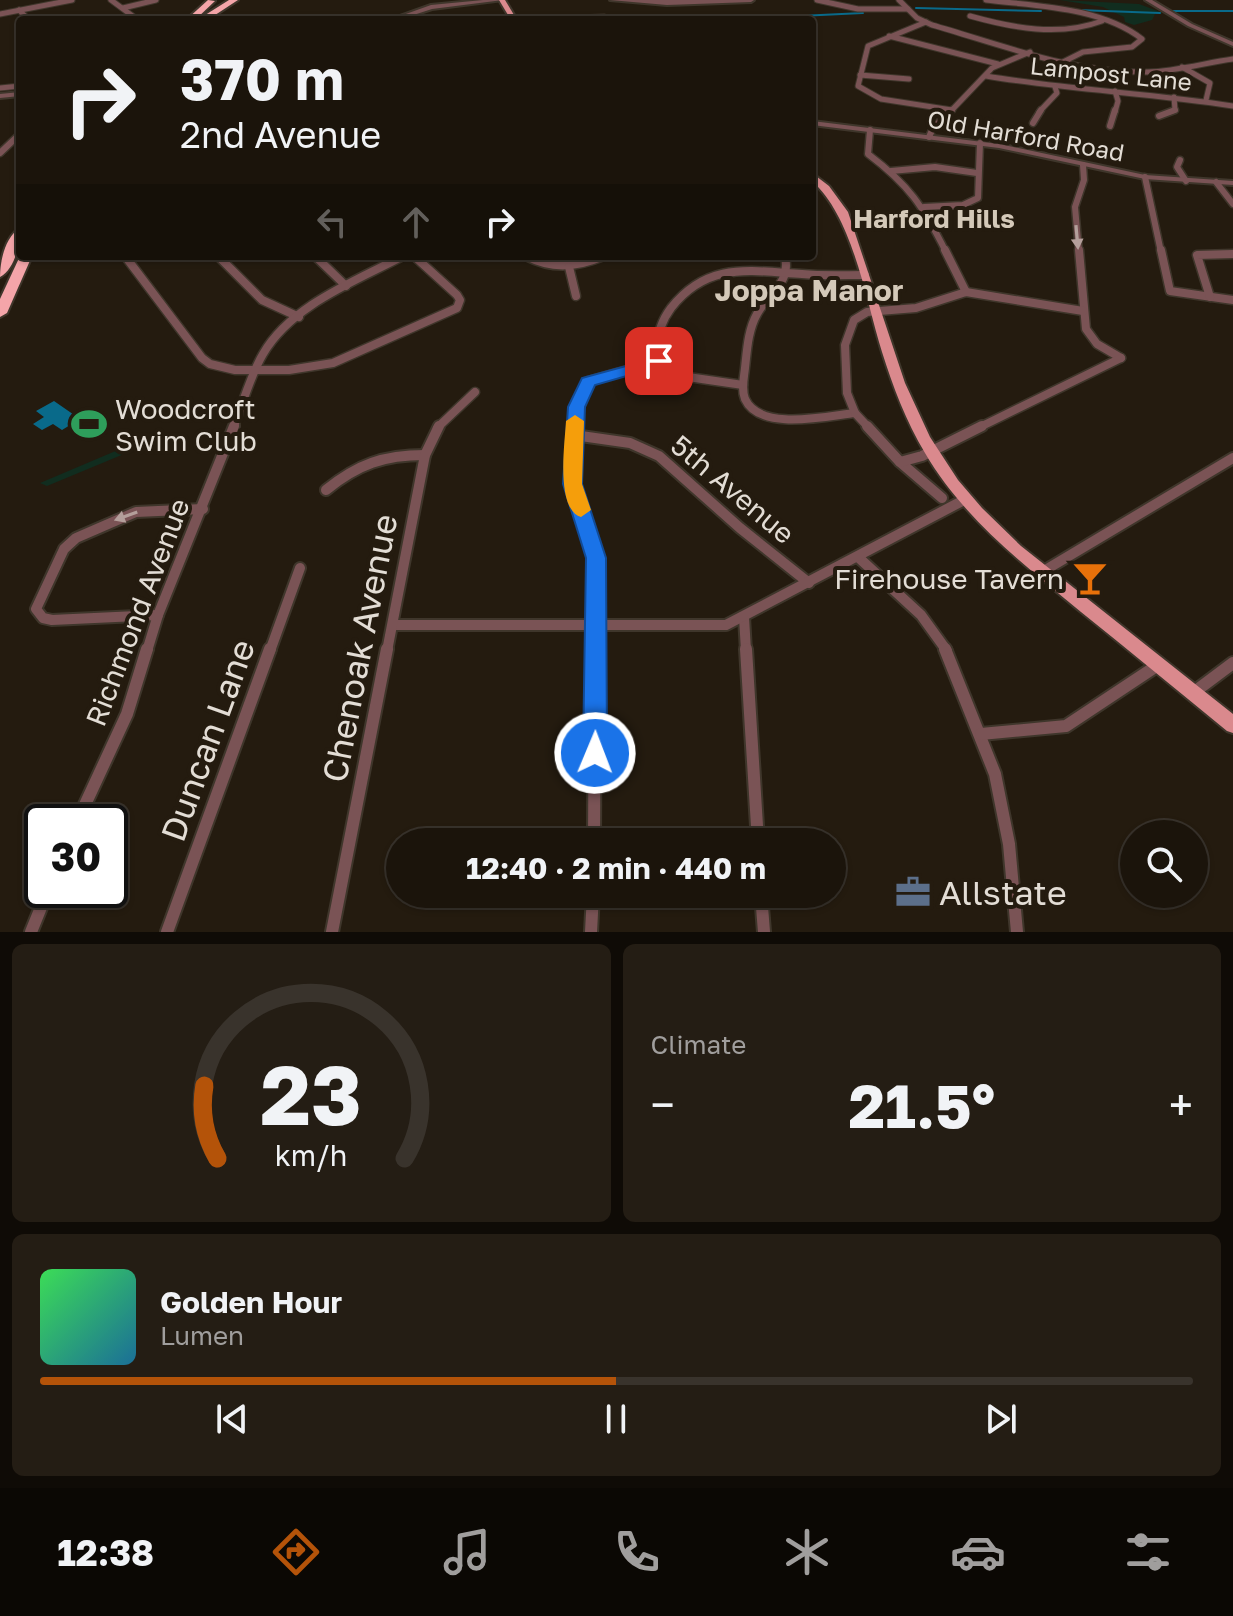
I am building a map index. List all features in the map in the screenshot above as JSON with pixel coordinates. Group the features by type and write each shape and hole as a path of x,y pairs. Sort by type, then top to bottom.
{"highway":[{"path":"195,16 213,0"},
{"path":"207,16 225,0"},
{"path":"209,16 234,0"},
{"path":"0,273 16,240"},
{"path":"0,313 24,260"}],"main road":[{"path":"499,1 513,0"},
{"path":"816,179 843,212 906,399 930,451 966,499 1000,536 1042,572 1233,725"}],"street":[{"path":"0,14 72,0"},
{"path":"111,0 133,16"},
{"path":"123,8 156,0"},
{"path":"613,0 653,3 751,0"},
{"path":"817,0 858,9 908,9"},
{"path":"899,0 926,22 1063,62 1138,72 1233,59"},
{"path":"986,0 1052,9 1131,29 1141,36 1142,41 1128,48 1083,52 1063,62"},
{"path":"1148,0 1176,18 1233,44"},
{"path":"403,16 426,8 499,1"},
{"path":"19,10 25,16"},
{"path":"970,16 1062,31 1086,29 1102,21"},
{"path":"926,22 888,35 866,48 858,86 874,97 952,110"},
{"path":"888,35 998,64"},
{"path":"927,58 940,48"},
{"path":"929,137 930,131 998,64 1030,52"},
{"path":"1182,67 1210,83 1206,100"},
{"path":"860,75 909,79"},
{"name":"Lampost Lane","path":"986,76 1055,87 1206,100 1233,106"},
{"path":"1033,123 1035,116 1056,95 1055,87"},
{"path":"1110,126 1118,101 1115,91"},
{"path":"1159,116 1175,110 1174,97"},
{"name":"Old Harford Road","path":"816,123 980,143 1145,177 1233,183"},
{"path":"870,130 868,154 891,171 924,207 966,292"},
{"path":"0,153 16,138"},
{"path":"924,207 972,202 978,195 980,143"},
{"path":"1180,160 1177,167 1186,181"},
{"path":"900,462 930,451 1121,358 1091,339 1086,329 1075,207 1083,187 1083,165"},
{"path":"891,171 935,167 977,173"},
{"path":"1145,177 1170,291 1233,300"},
{"path":"1216,182 1233,204"},
{"path":"1210,297 1197,255 1233,254"},
{"path":"128,260 205,361 231,369 256,370 314,368 343,360 452,311 460,304 457,295 418,260"},
{"path":"222,260 257,299 299,317"},
{"path":"319,260 346,286"},
{"name":"Richmond Avenue","path":"85,804 127,714 158,615 203,509 256,370 269,345 299,317 346,286 395,260"},
{"path":"536,260 569,267 591,260"},
{"path":"785,260 787,273 783,285 763,304 753,322 743,385 749,406 769,418 855,413"},
{"path":"569,267 576,296"},
{"path":"743,385 690,378 659,361 655,342 664,318 674,304 700,283 731,269 865,275"},
{"path":"942,498 900,462 855,413 847,393 846,338 854,320 877,310 916,308 966,292 1083,311"},
{"path":"594,828 596,558 572,484 576,407 588,381 659,361"},
{"name":"Chenoak Avenue","path":"332,932 425,455 437,428 475,392"},
{"path":"769,418 772,431"},
{"name":"5th Avenue","path":"574,435 630,443 659,456 740,528 809,583"},
{"path":"326,490 367,459 385,455 425,455"},
{"path":"1042,572 1233,458"},
{"path":"393,625 714,628 744,617 966,499"},
{"path":"158,615 52,620 43,618 36,609 64,549 76,538 136,512 203,509"},
{"path":"858,557 921,615 939,637 981,734 1000,796 1009,844 1017,932"},
{"name":"Duncan Lane","path":"167,932 300,568"},
{"path":"744,617 757,828"},
{"path":"1193,693 1233,663"},
{"path":"981,734 1066,726 1158,665"},
{"path":"31,932 41,908"},
{"path":"591,932 592,908"},
{"path":"762,908 764,932"}],"green space":[{"path":"1060,0 1139,4 1163,13 1134,25 1103,7"},
{"path":"151,436 165,437 47,486 40,483"}],"water":[{"path":"54,401 80,419 62,430 53,424 42,430 33,424 44,417 36,411"}],"waterway":[{"path":"916,8 1041,11"},
{"path":"1077,10 1160,13"},
{"path":"1167,11 1233,11"},
{"path":"799,16 863,13"}],"slow traffic":[{"path":"575,421 572,484 581,510"}],"place":[{"name":"Woodcroft Swim Club","path":"89,424"},
{"name":"Firehouse Tavern","path":"1090,578"},
{"name":"Allstate","path":"913,892"}],"district":[{"name":"Harford Hills","path":"934,218"},
{"name":"Joppa Manor","path":"809,290"}],"route":[{"path":"595,753 596,558 588,525 572,484 576,407 588,381 659,361"}]}
